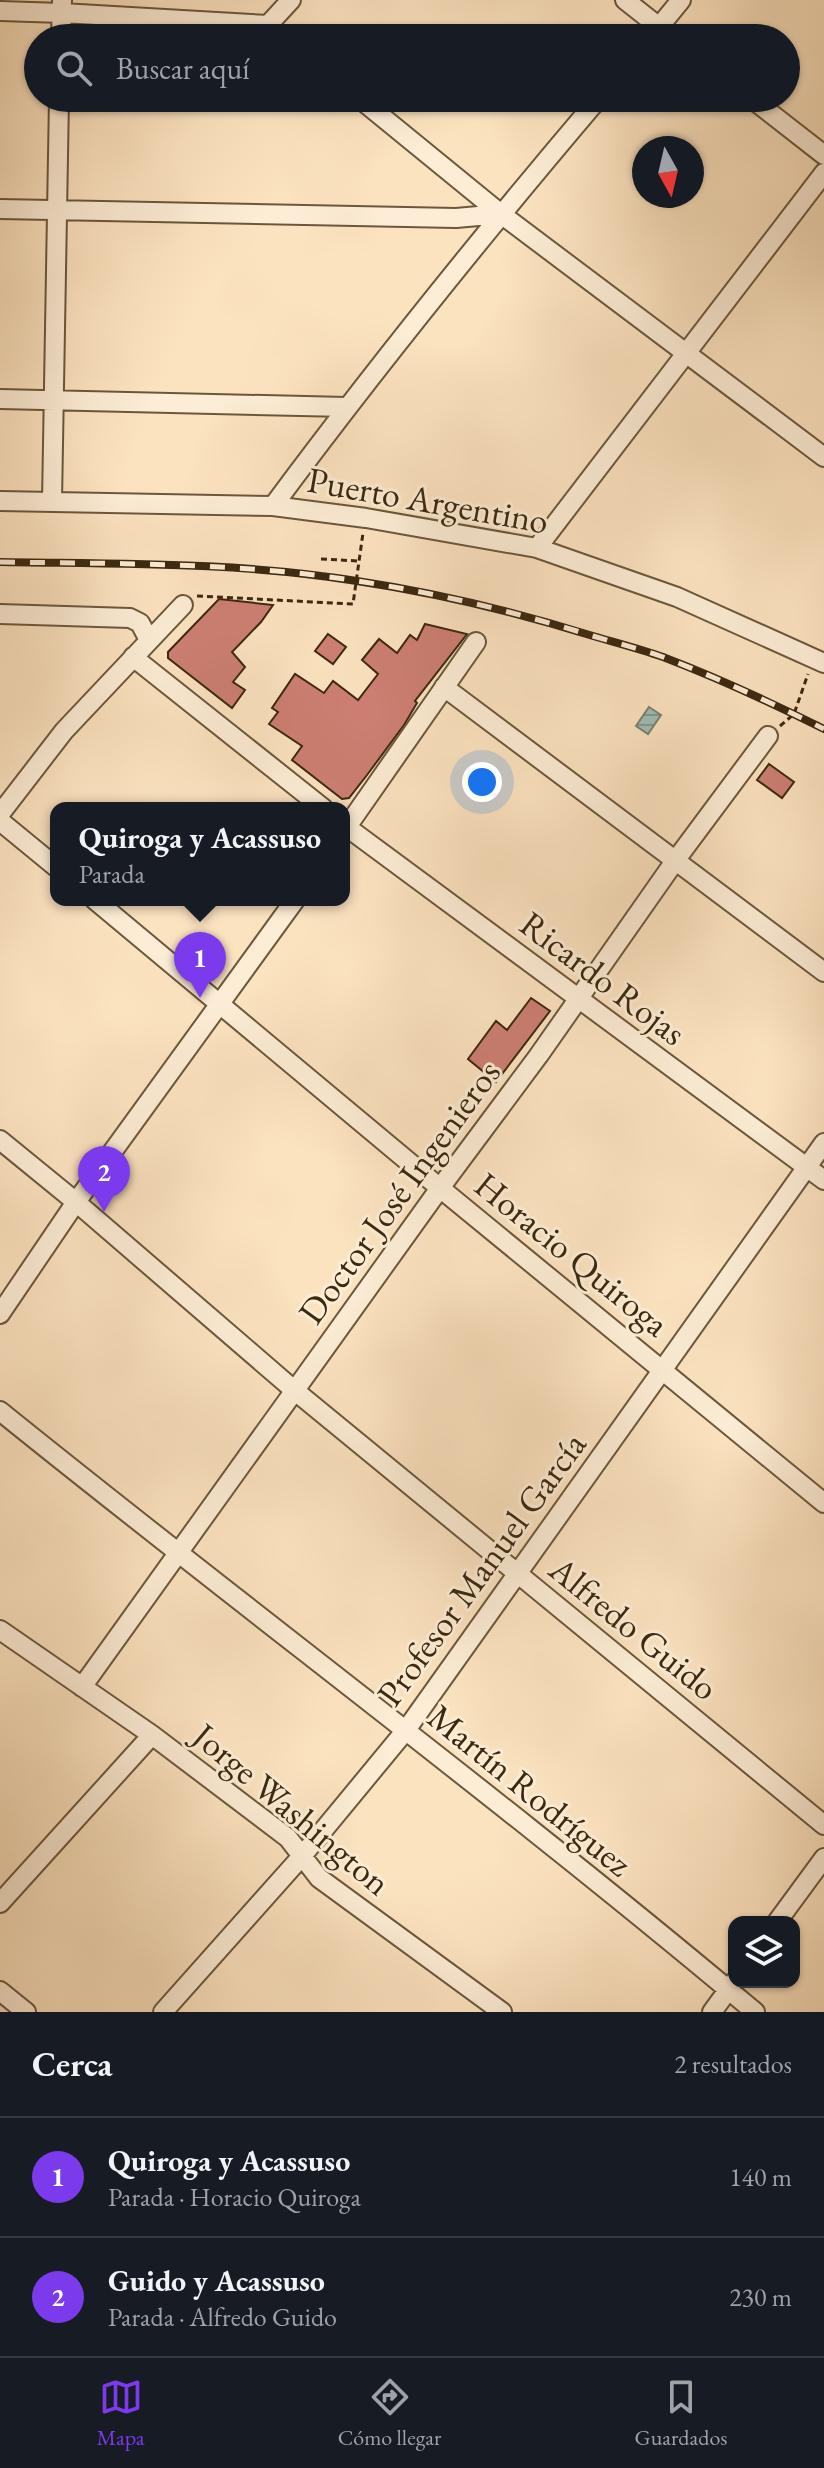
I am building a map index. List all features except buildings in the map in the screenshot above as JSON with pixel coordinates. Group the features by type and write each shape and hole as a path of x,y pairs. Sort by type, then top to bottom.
{"street":[{"path":"269,24 291,0"},
{"path":"625,0 650,24"},
{"path":"667,24 681,0"},
{"path":"0,11 62,6 257,24"},
{"path":"52,502 59,112"},
{"path":"376,112 501,214 824,457"},
{"path":"273,506 346,407 587,112"},
{"path":"769,112 824,155"},
{"path":"537,548 824,173"},
{"path":"0,209 456,218 501,214"},
{"path":"0,399 346,407"},
{"name":"Puerto Argentino","path":"0,501 273,506 366,518 537,548 677,597 821,655"},
{"path":"0,814 64,731 183,605"},
{"path":"0,614 130,618 140,623 149,640"},
{"path":"350,821 476,642"},
{"path":"133,657 315,802"},
{"path":"444,687 824,972"},
{"name":"Doctor José Ingenieros","path":"82,1687 768,736"},
{"path":"0,821 50,862"},
{"name":"Ricardo Rojas","path":"350,832 824,1180"},
{"name":"Horacio Quiroga","path":"102,906 824,1503"},
{"path":"0,1314 76,1202 291,906"},
{"name":"Alfredo Guido","path":"0,1140 294,1390 824,1825"},
{"name":"Profesor Manuel García","path":"163,2012 302,1856 406,1730 824,1143"},
{"name":"Martín Rodríguez","path":"0,1411 728,1984"},
{"name":"Jorge Washington","path":"0,1630 152,1735 288,1838 319,1878 502,2012"},
{"path":"0,1903 152,1735"},
{"path":"781,1916 824,1858"},
{"path":"712,2012 730,1988"},
{"name":"Martín Rodríguez","path":"733,1988 755,2012"},
{"path":"0,1991 26,2012"}],"path":[{"path":"183,605 190,595 353,604 366,518"},
{"path":"321,559 358,561"},
{"path":"768,736 794,714 821,655"}],"water":[{"path":"649,707 661,715 648,734 636,726"}],"railway":[{"path":"0,562 269,570 417,591 535,619 663,657 745,691 824,729"}],"place":[{"name":"Quiroga y Acassuso","path":"200,998"},
{"name":"Guido y Acassuso","path":"104,1212"}]}
